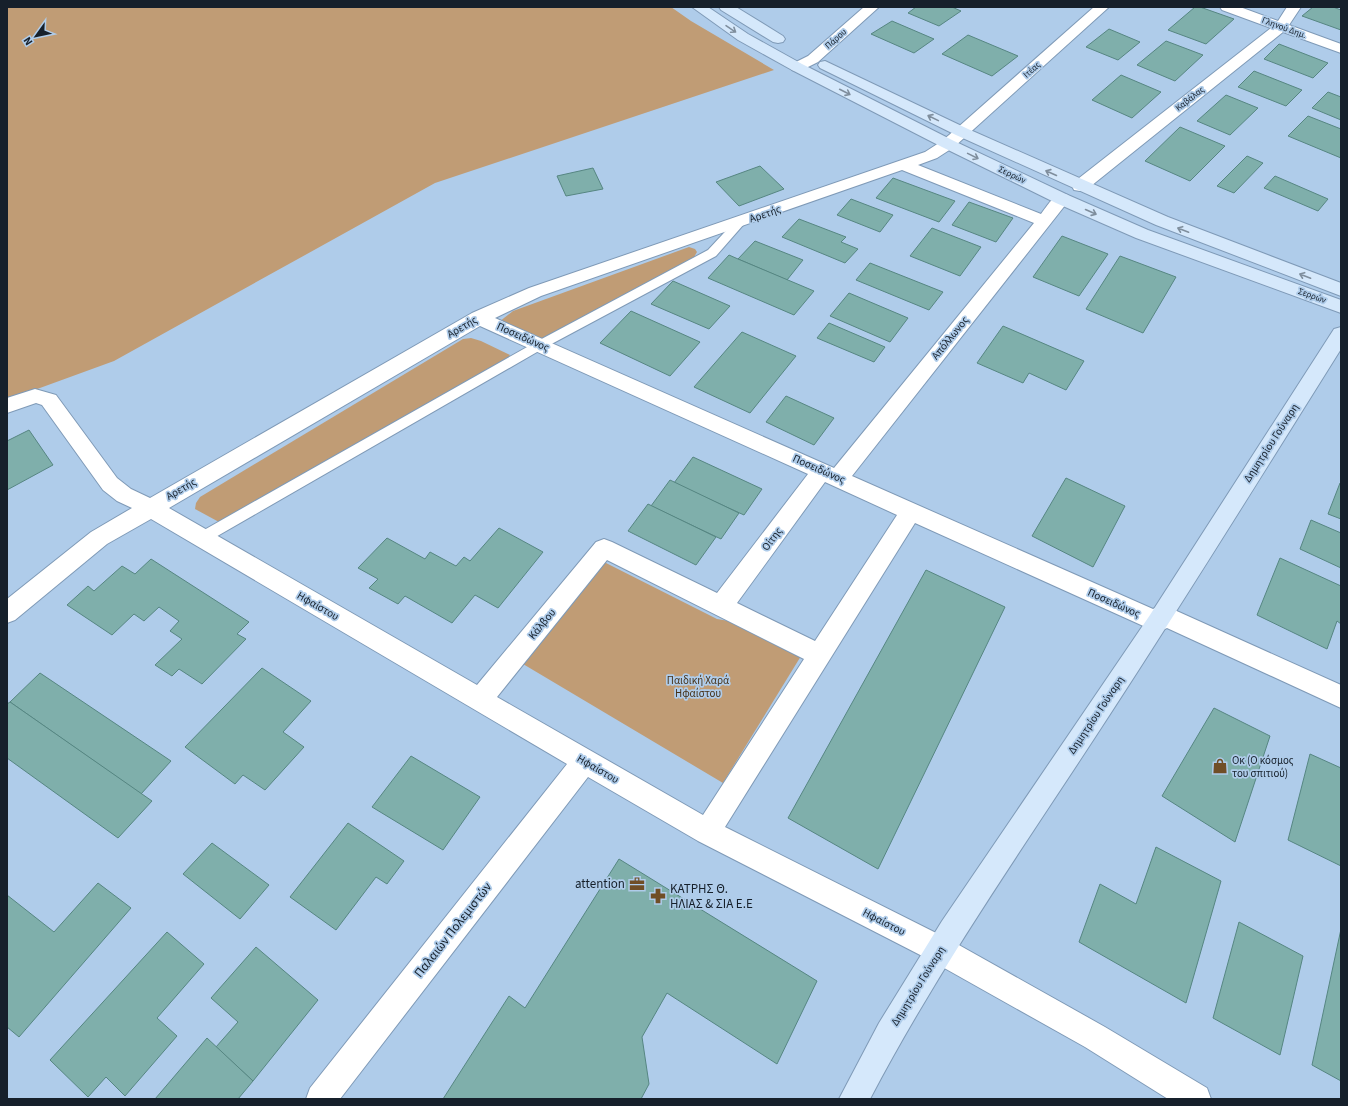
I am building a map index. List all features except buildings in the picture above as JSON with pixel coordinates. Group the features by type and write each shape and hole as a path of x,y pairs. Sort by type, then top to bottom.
{"street":[{"name":"Σερρών","path":"699,7 743,37 797,67 948,144 1062,199 1142,234 1341,307"},
{"name":"Σερρών","path":"726,7 760,29 813,59 962,132 1080,186 1162,221 1341,290"},
{"name":"Πάρου","path":"797,67 813,59 872,7"},
{"name":"Ιτέας","path":"962,132 1102,7"},
{"name":"Γληνού Δημ.","path":"1227,7 1341,49"},
{"name":"Καβάλας","path":"1080,186 1281,27 1294,7"},
{"name":"Αρετής","path":"7,614 99,538 149,507 479,318 535,292 931,155 948,144 962,132"},
{"path":"903,165 1044,221"},
{"name":"Απόλλωνος","path":"830,475 1062,199"},
{"name":"Ποσειδώνος","path":"479,318 911,511 1341,697"},
{"name":"Δημητρίου Γούναρη","path":"854,1099 889,1033 940,950 1160,618 1341,334"},
{"name":"Ηφαίστου","path":"7,406 35,396 49,400 110,484 124,495 149,507 707,832 940,950 1095,1037 1196,1099"},
{"name":"Οίτης","path":"721,606 830,475"},
{"path":"707,832 911,511"},
{"name":"Κάλβου","path":"480,700 604,548 721,606"},
{"path":"721,606 820,655"},
{"name":"Παλαιών Πολεμιστών","path":"320,1099 585,761"}],"lane":[{"path":"202,538 540,345 712,254 740,222"}],"green space":[{"path":"7,7 671,7 691,21 774,70 435,183 114,361 7,400"},
{"path":"689,247 695,249 697,252 694,257 533,344 499,322 513,311"},
{"path":"471,338 481,341 510,355 508,358 219,522 195,509 196,503 200,497 463,339"},
{"name":"Παιδική Χαρά Ηφαίστου","path":"604,562 717,619 729,621 801,656 723,783 523,664"}],"place":[{"name":"Οκ (Ο κόσμος του σπιτιού)","path":"1220,766"},
{"name":"attention","path":"637,884"},
{"name":"ΚΑΤΡΗΣ Θ. ΗΛΙΑΣ & ΣΙΑ Ε.Ε","path":"658,896"}]}
